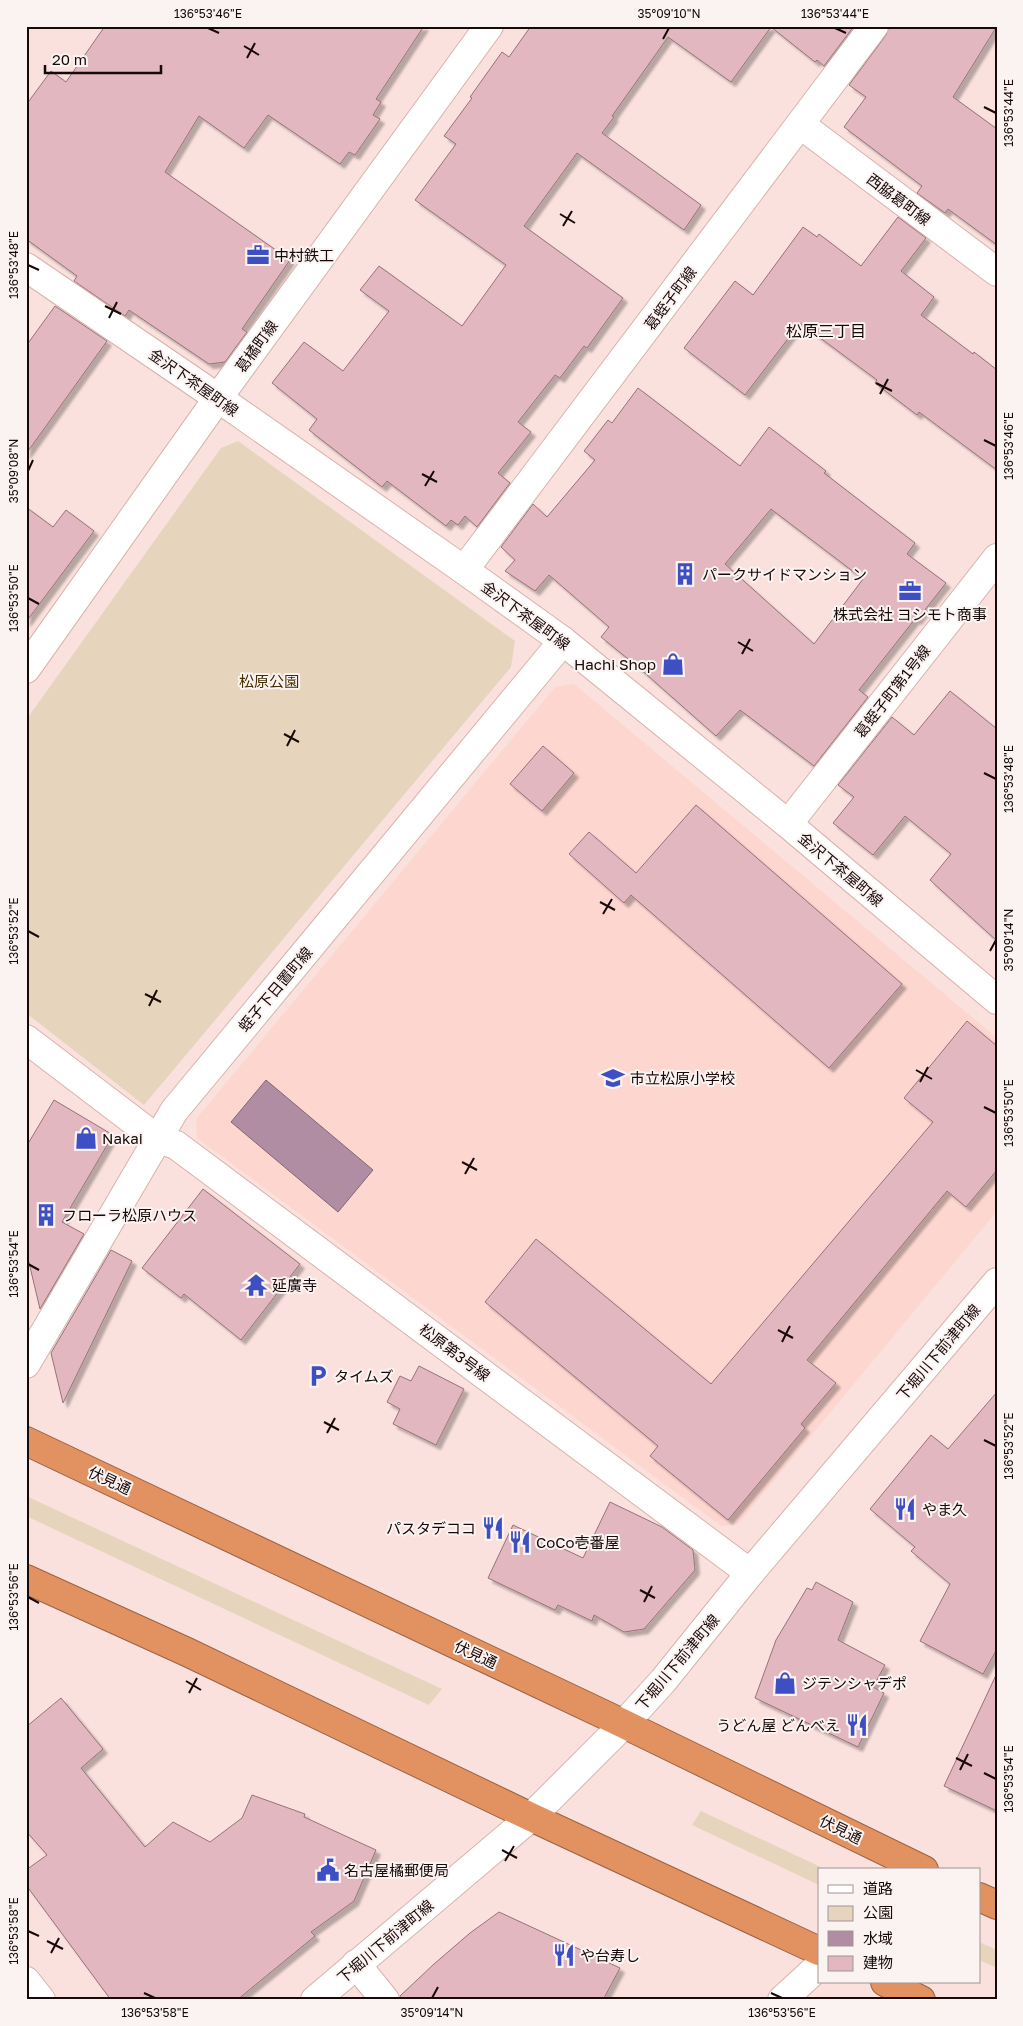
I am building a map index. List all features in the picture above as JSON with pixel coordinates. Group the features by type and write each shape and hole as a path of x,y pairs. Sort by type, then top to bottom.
{"highway":[{"name":"伏見通","path":"26,1441 624,1724 920,1868"},
{"path":"26,1579 187,1652 531,1817 818,1951"},
{"path":"980,1897 997,1905"},
{"path":"889,1984 921,2000"}],"street":[{"name":"葛橘町線","path":"26,668 218,398 489,26"},
{"name":"葛蛭子町線","path":"464,570 874,26"},
{"name":"西脇葛町線","path":"801,125 997,272"},
{"name":"金沢下茶屋町線","path":"26,267 218,398 563,641 788,824 997,1000"},
{"name":"葛蛭子町第1号線","path":"788,824 997,558"},
{"name":"蛭子下日置町線","path":"26,1364 145,1161 156,1138 174,1111 563,641"},
{"name":"松原第3号線","path":"26,1039 156,1138 176,1145 750,1573"},
{"name":"下堀川下前津町線","path":"315,2000 531,1817 624,1724 663,1681 750,1573 997,1282"},
{"path":"356,1964 385,2000"},
{"path":"782,2000 818,1967"},
{"path":"26,1981 40,2000"}],"shaded area":[{"name":"市立松原小学校","path":"574,684 997,1038 997,1211 738,1524 721,1526 197,1138 196,1119 555,687"}],"green space":[{"name":"松原公園","path":"238,441 515,641 511,667 144,1105 26,1013 26,720 221,448"},
{"path":"26,1496 442,1689 429,1705 26,1516"},
{"path":"701,1811 823,1868 818,1868 818,1885 692,1825"},
{"path":"980,1942 997,1950 997,1968 980,1960"}],"water":[{"path":"266,1080 373,1170 338,1212 231,1122"}],"building":[{"path":"105,26 424,26 376,99 381,102 373,115 380,119 355,155 349,152 340,164 268,115 244,148 199,116 165,172 290,260 242,329 247,332 225,362 209,364 129,310 125,316 74,281 77,276 26,239 26,105 51,71 66,82"},
{"path":"531,26 854,26 824,66 817,60 815,62 771,27 731,82 668,37 602,133 701,205 684,230 577,153 524,226 623,298 587,348 584,346 560,378 555,375 518,422 531,432 498,473 510,483 477,527 465,516 458,525 451,520 446,526 387,481 382,487 309,430 317,419 272,383 304,342 343,371 389,311 360,290 379,266 462,326 506,265 415,200 456,144 444,136 472,98 470,97 502,52 509,57"},
{"path":"889,26 997,26 953,97 997,129 997,245 948,209 945,213 917,193 922,186 844,127 866,97 849,85 886,35"},
{"path":"898,217 926,238 901,271 934,297 921,315 997,370 997,470 919,412 917,415 875,383 877,380 800,323 745,395 684,348 735,281 753,295 803,227 817,237 819,234 861,266"},
{"path":"55,306 107,341 26,454 26,346"},
{"path":"638,388 740,466 769,427 826,471 824,473 915,543 907,554 946,583 859,690 868,697 814,766 740,710 716,736 601,637 609,627 549,575 535,591 505,571 515,560 501,547 533,504 547,517 595,460 584,451 608,420 612,423","holes":["771,509 863,579 814,644 725,564"]},
{"path":"26,507 53,527 66,510 94,531 26,622"},
{"path":"950,691 997,729 997,941 930,880 951,854 905,816 873,855 833,823 854,797 838,785 892,717 914,735"},
{"path":"543,746 574,773 542,811 510,784"},
{"path":"696,805 902,984 829,1068 631,895 624,903 569,854 589,832 636,873"},
{"path":"967,1021 997,1046 997,1170 966,1207 947,1191 807,1360 836,1383 801,1424 805,1428 728,1520 650,1456 658,1446 485,1302 536,1239 711,1384 933,1122 904,1098"},
{"name":"フローラ松原ハウス","path":"54,1100 113,1135 62,1222 84,1234 40,1309 26,1250 26,1147"},
{"path":"203,1189 300,1264 241,1340 184,1294 181,1298 142,1268"},
{"path":"111,1250 132,1261 63,1403 51,1353"},
{"path":"419,1366 464,1389 436,1445 393,1424 400,1409 387,1402 400,1376 411,1381"},
{"path":"997,1392 997,1649 983,1674 920,1641 950,1584 911,1551 915,1547 870,1509 931,1435 948,1449"},
{"path":"610,1502 662,1527 693,1550 695,1570 644,1629 624,1632 594,1615 592,1621 558,1605 555,1610 488,1578 513,1525 583,1558"},
{"path":"816,1582 853,1602 838,1640 885,1665 873,1687 884,1693 858,1747 755,1698 776,1640 807,1588 812,1590"},
{"path":"997,1673 997,1811 944,1786"},
{"path":"61,1698 103,1749 81,1768 145,1847 173,1822 210,1842 242,1818 252,1795 305,1814 304,1817 376,1850 354,1901 311,1932 315,1936 237,2000 111,2000 26,1885 26,1870 47,1855 26,1831 26,1727"},
{"path":"499,1912 620,1968 603,2000 400,2000 400,1996 434,1964 470,1933"}],"place":[{"name":"中村鉄工","path":"258,255"},
{"name":"パークサイドマンション","path":"685,574"},
{"name":"株式会社 ヨシモト商事","path":"910,591"},
{"name":"Hachi Shop","path":"673,664"},
{"name":"市立松原小学校","path":"613,1078"},
{"name":"Nakai","path":"86,1138"},
{"name":"フローラ松原ハウス","path":"46,1215"},
{"name":"延廣寺","path":"256,1285"},
{"name":"タイムズ","path":"318,1376"},
{"name":"やま久","path":"905,1509"},
{"name":"パスタデココ","path":"493,1528"},
{"name":"CoCo壱番屋","path":"520,1542"},
{"name":"ジテンシャデポ","path":"785,1683"},
{"name":"うどん屋 どんべえ","path":"857,1725"},
{"name":"名古屋橘郵便局","path":"328,1870"},
{"name":"や台寿し","path":"564,1955"}],"district":[{"name":"松原三丁目","path":"826,331"}]}
